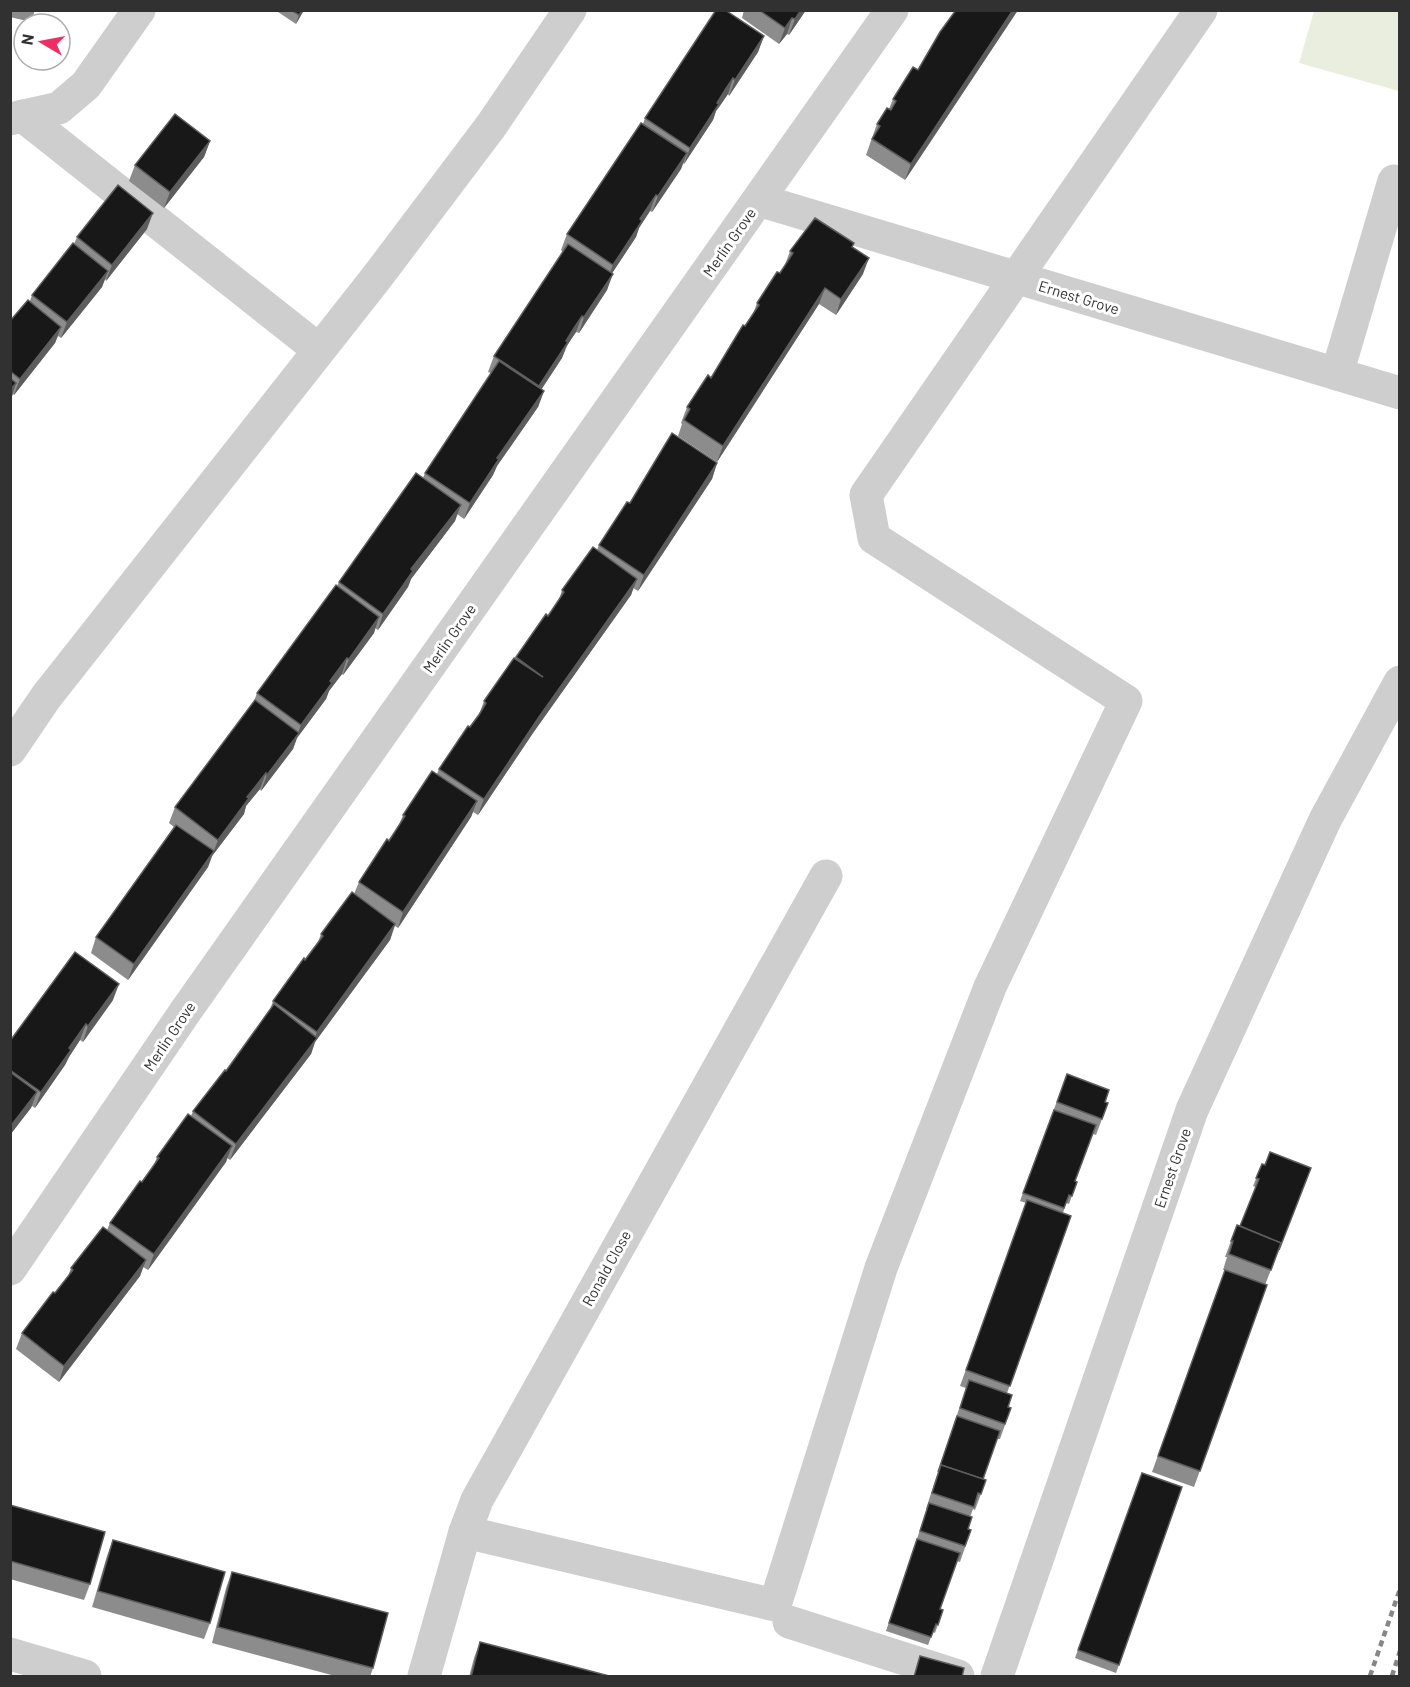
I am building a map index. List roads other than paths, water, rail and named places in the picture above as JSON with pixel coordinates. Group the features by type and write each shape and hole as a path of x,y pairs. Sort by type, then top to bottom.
{"street":[{"path":"17,118 59,108 86,86 139,10"},
{"path":"10,750 46,697 319,350 491,126 570,10"},
{"name":"Merlin Grove","path":"10,1269 184,1012 892,10"},
{"path":"465,1532 774,1605 881,1268 990,987 1126,701 874,538 866,495 1014,278 1202,10"},
{"path":"17,118 319,350"},
{"path":"1337,374 1394,181"},
{"name":"Ernest Grove","path":"759,200 1400,393"},
{"name":"Ernest Grove","path":"997,1677 1192,1110 1325,820 1400,682"},
{"name":"Ronald Close","path":"424,1677 465,1532 477,1500 826,876"},
{"path":"789,1622 958,1677"},
{"path":"10,1654 85,1677"}],"railway":[{"path":"1370,1676 1400,1589"},
{"path":"1392,1676 1400,1651"}]}
